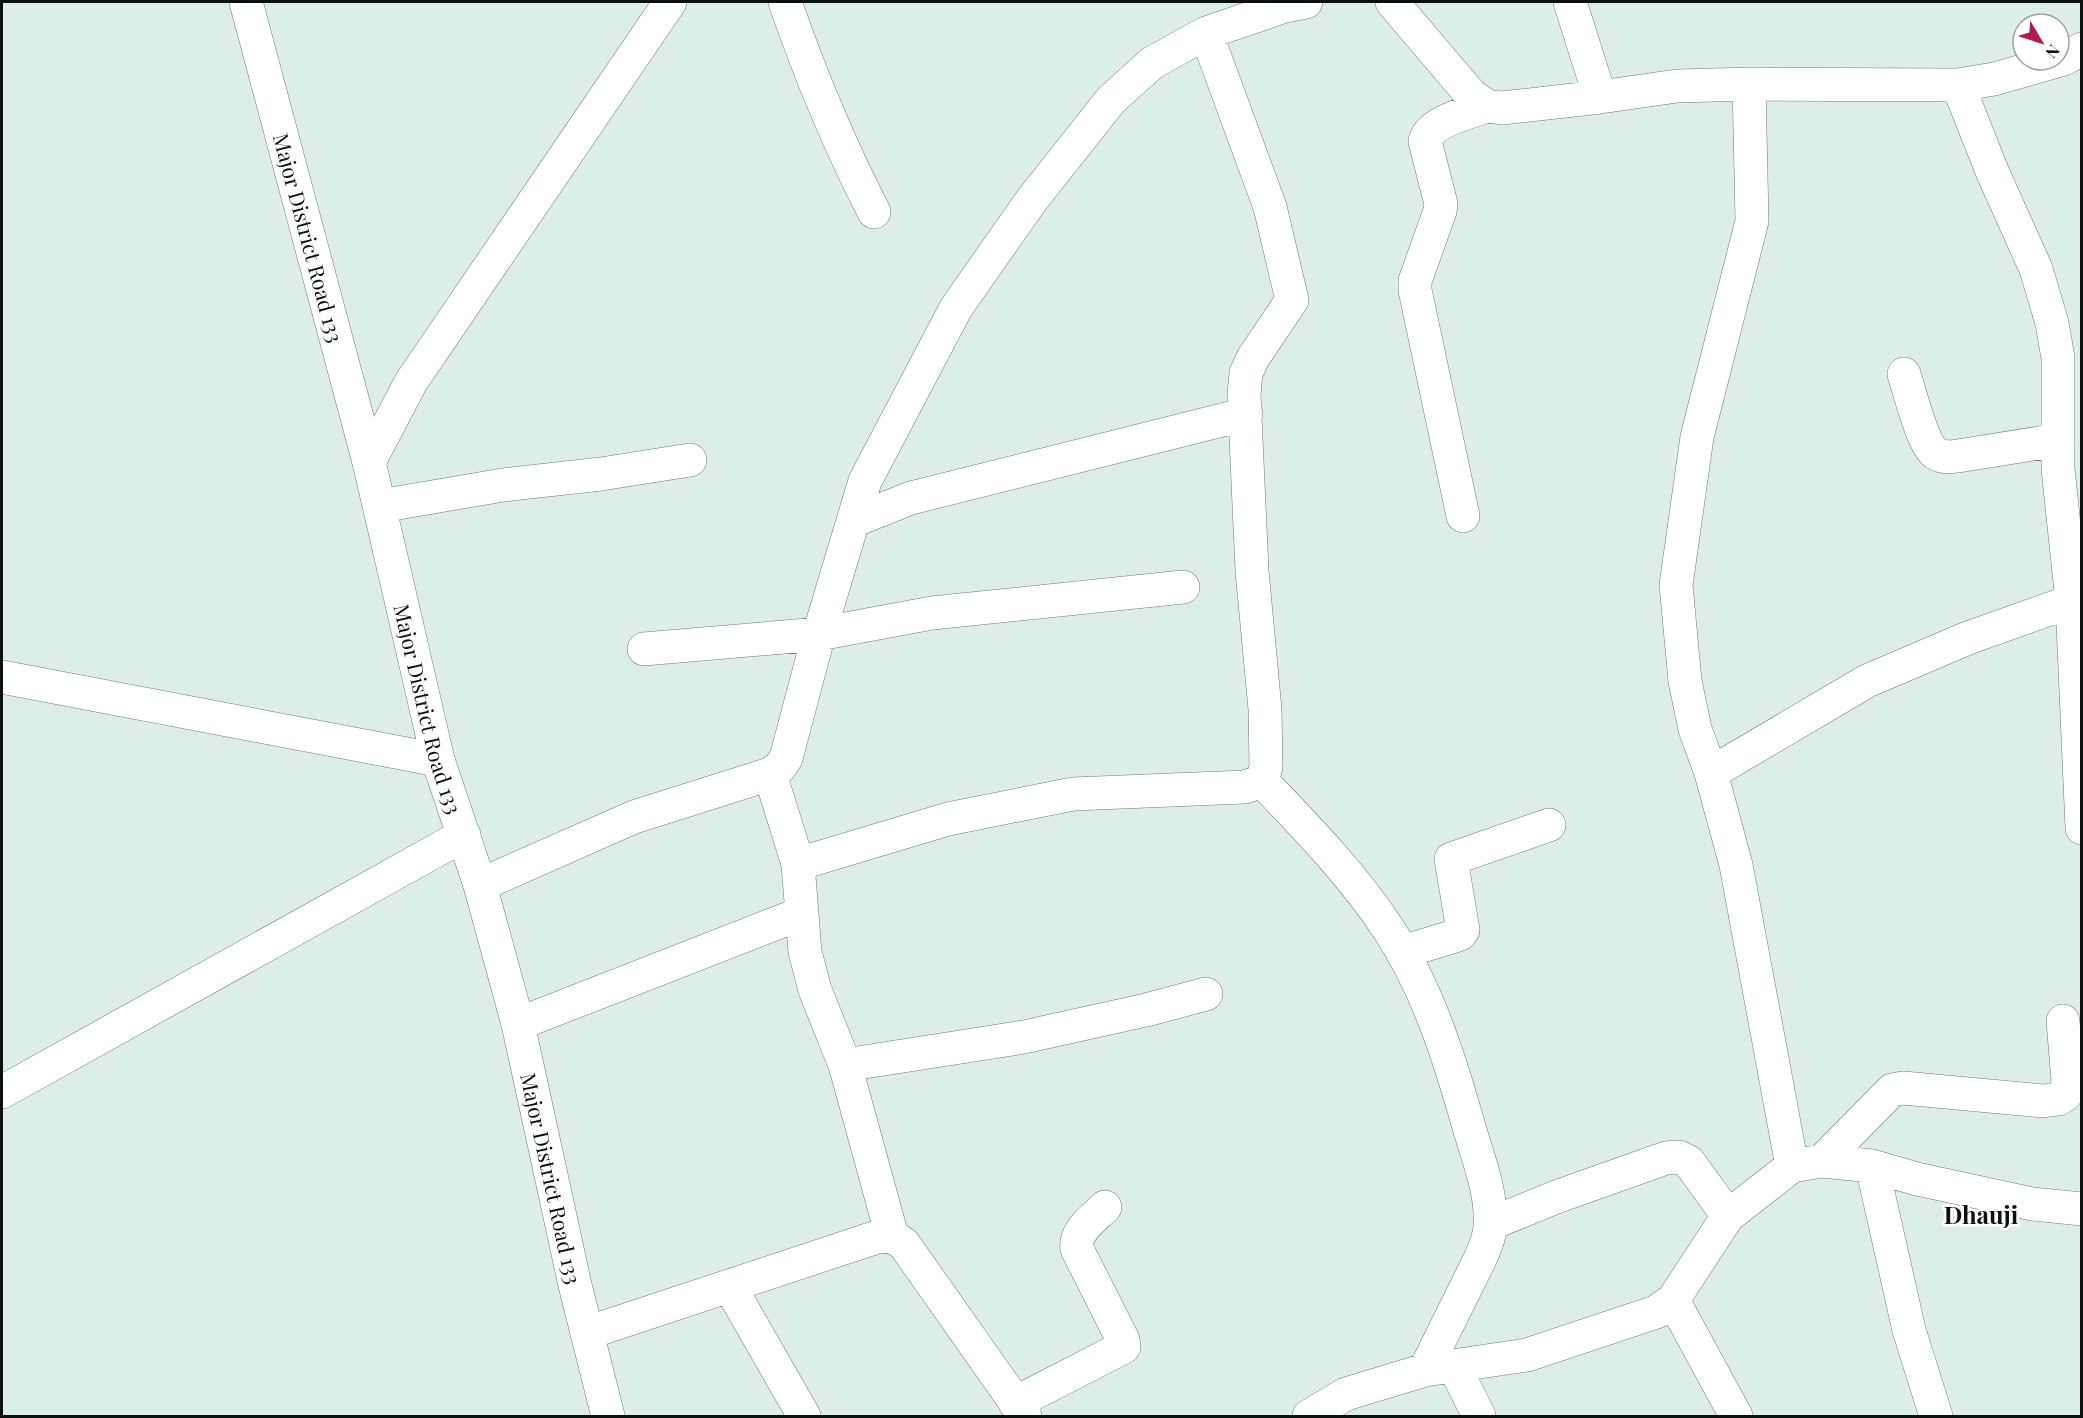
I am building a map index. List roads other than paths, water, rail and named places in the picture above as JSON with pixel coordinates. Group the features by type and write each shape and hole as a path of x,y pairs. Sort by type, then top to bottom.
{"street":[{"name":"Major District Road 133","path":"246,2 369,462 438,760 480,885 518,1024 587,1334 608,1416"},
{"path":"369,462 411,382 670,2"},
{"path":"785,2 813,80 847,161 874,212"},
{"path":"480,885 634,817 770,774 780,767 786,758 819,634 865,481 956,308 1031,201 1111,100 1152,63 1206,33 1285,6 1306,2"},
{"path":"1392,2 1472,96 1487,106 1502,108 1677,86 1959,85 1994,79 2064,59 2082,49"},
{"path":"1570,2 1600,97"},
{"path":"1206,33 1270,207 1292,300 1253,358 1246,373 1244,394 1252,571 1265,709 1266,767 1262,781"},
{"path":"1749,84 1752,221 1696,437 1676,585 1684,681 1695,729 1711,773 1736,865 1807,1164"},
{"path":"1959,85 1992,171 2036,269 2052,322 2058,358 2058,469 2078,679 2082,828"},
{"path":"1463,516 1415,290 1415,281 1440,211 1425,141 1426,135 1434,126 1487,106"},
{"path":"1904,374 1926,442 1933,453 1944,457 1958,456 2058,440"},
{"path":"853,521 911,498 1246,414"},
{"path":"380,506 503,485 601,474 690,460"},
{"path":"644,649 819,634 932,613 1183,587"},
{"path":"1711,773 1868,681 1968,638 2072,601"},
{"path":"2,677 438,760"},
{"path":"770,774 798,864 800,914 805,952 815,990 845,1065 892,1236"},
{"path":"798,864 948,819 1073,794 1245,787 1262,781"},
{"path":"1262,781 1360,889 1402,951 1427,1001 1457,1086 1483,1175 1489,1201 1490,1224 1487,1242 1439,1368"},
{"path":"1402,951 1455,936 1463,930 1451,859 1550,825"},
{"path":"2,1092 464,834"},
{"path":"518,1024 800,914"},
{"path":"845,1065 1024,1037 1206,994"},
{"path":"1309,1416 1346,1394 1439,1368 1527,1355 1656,1312 1673,1300 1728,1216 1807,1164 1892,1090 1903,1088 2043,1101 2059,1099 2066,1094 2068,1081 2063,1021"},
{"path":"1490,1224 1616,1175 1666,1158 1679,1157 1689,1162 1728,1216"},
{"path":"1807,1164 1872,1166 1917,1179 2032,1204 2082,1209"},
{"path":"1872,1166 1909,1330 1936,1416"},
{"path":"587,1334 877,1237 892,1236 904,1244 1020,1410 1124,1347 1123,1340 1077,1249 1076,1242 1079,1234 1105,1207"},
{"path":"730,1287 804,1416"},
{"path":"1673,1300 1736,1416"},
{"path":"1439,1368 1479,1416"}],"district":[{"name":"Dhauji","path":"1981,1214"}]}
